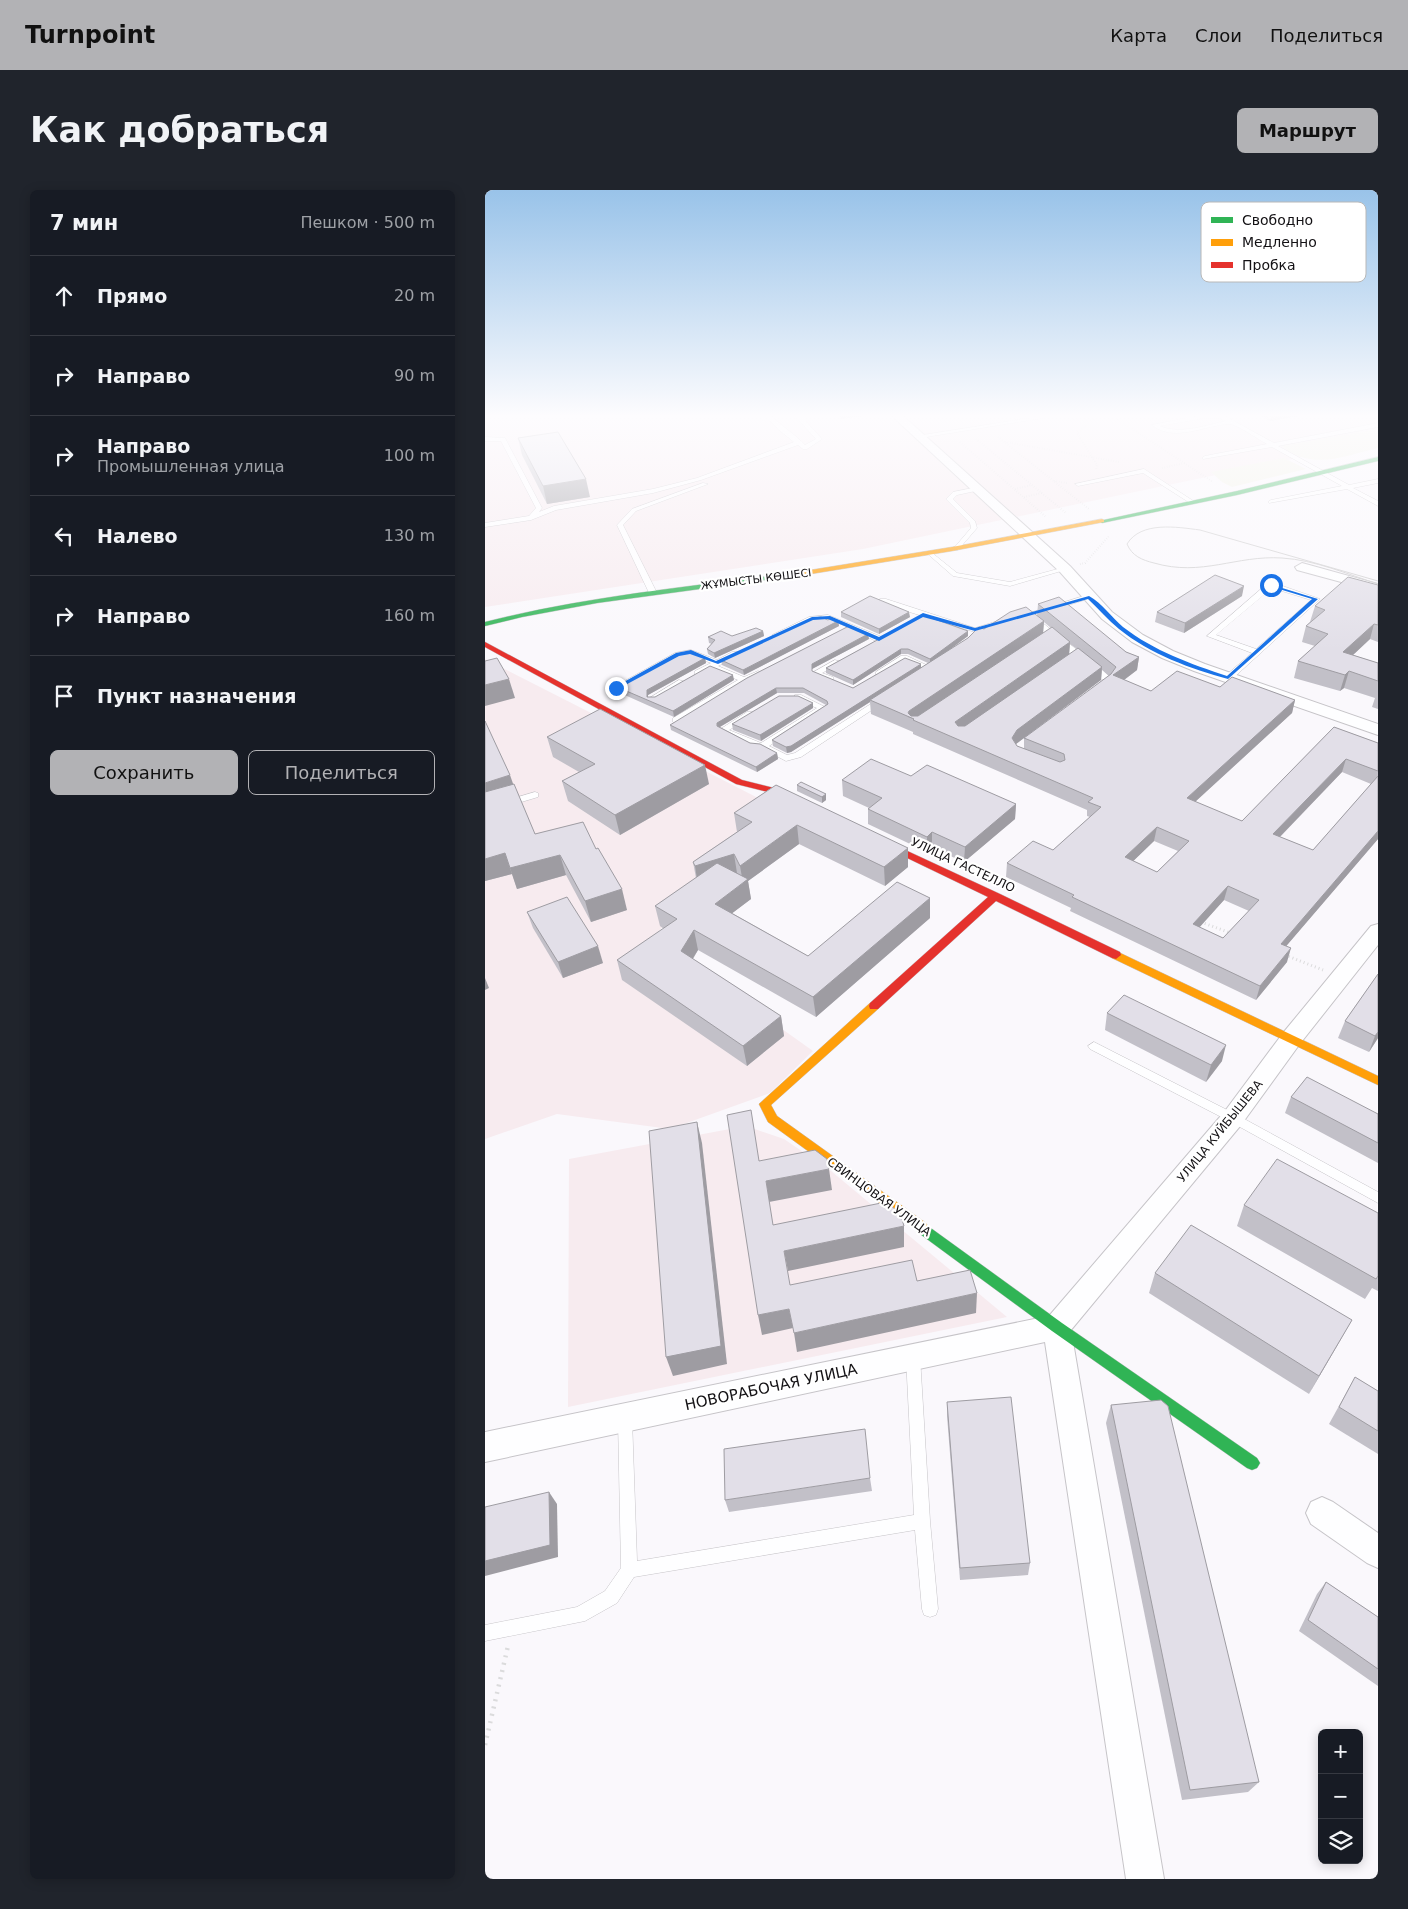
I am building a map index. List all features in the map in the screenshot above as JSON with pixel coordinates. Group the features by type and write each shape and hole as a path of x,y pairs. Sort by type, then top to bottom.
{"street":[{"path":"982,494 1080,583 1089,597 1122,628 1158,651 1192,666 1378,730"},
{"name":"ЖҰМЫСТЫ КӨШЕСІ","path":"485,624 521,613 579,602 790,576 931,554 1028,536 1229,494"},
{"path":"1302,566 1378,588"},
{"path":"485,644 739,782 775,791 810,808"},
{"name":"УЛИЦА ГАСТЕЛЛО","path":"863,833 1378,1081"},
{"name":"СВИНЦОВАЯ УЛИЦА","path":"996,896 765,1104 772,1119 1057,1327 1252,1463"},
{"name":"УЛИЦА КУЙБЫШЕВА","path":"1057,1327 1233,1118 1291,1039 1343,978 1378,931"},
{"path":"1057,1327 1145,1879"},
{"name":"НОВОРАБОЧАЯ УЛИЦА","path":"485,1447 1057,1327"},
{"path":"1322,1513 1378,1552"}],"lane":[{"path":"531,518 539,508 532,494"},
{"path":"485,526 531,518 553,508 636,494"},
{"path":"653,592 620,525 634,510 676,494"},
{"path":"954,494 949,499 973,522 974,528 956,549"},
{"path":"1180,494 1191,502"},
{"path":"1271,502 1314,494"},
{"path":"1361,494 1378,504"},
{"path":"931,554 955,575 1010,584 1065,569"},
{"path":"1228,678 1257,652 1301,612 1316,599 1271,585 1211,636 1257,652"},
{"path":"879,600 975,630 1089,597"},
{"path":"910,622 923,615"},
{"path":"1027,615 1108,680 1091,693"},
{"path":"770,638 812,618 828,617 883,637 871,643"},
{"path":"837,632 849,626"},
{"path":"970,641 976,635 975,630"},
{"path":"1043,639 1051,634"},
{"path":"652,699 714,664 745,650"},
{"path":"616,688 678,655 691,652 702,653 714,664 744,680"},
{"path":"1070,660 1078,655"},
{"path":"839,683 816,673 848,656"},
{"path":"871,679 904,658 930,669"},
{"path":"676,720 770,667"},
{"path":"754,711 723,730 755,745 763,746 786,758 798,755 892,694"},
{"path":"763,746 823,708 799,697 792,697"},
{"path":"485,810 535,795"},
{"path":"1094,1046 1233,1118 1378,1198"},
{"path":"913,1357 922,1521 930,1610"},
{"path":"485,1633 579,1614 611,1597 629,1570 625,1417"},
{"path":"629,1570 922,1521"}],"path":[{"path":"1019,494 1060,529"},
{"path":"1023,497 1038,494"},
{"path":"1043,494 1081,525"},
{"path":"1069,494 1102,520"},
{"path":"1065,569 1085,563 1128,515"},
{"path":"1197,920 1234,934"},
{"path":"1279,952 1343,978"},
{"path":"485,1745 512,1628"}],"shaded area":[{"path":"485,494 1126,494 863,549 485,607"},
{"path":"485,659 776,807 653,937 813,1051 770,1093 670,1129 557,1114 485,1139"},
{"path":"746,1126 784,1139 831,1171 1007,1317 568,1407 569,1159"}],"building":[{"path":"1215,575 1244,586 1185,623 1157,612"},
{"path":"1348,577 1378,585 1378,625 1374,624 1343,652 1378,663 1378,681 1349,671 1345,675 1298,661 1328,634 1306,626 1325,610 1315,606"},
{"path":"870,596 909,612 879,629 841,612"},
{"path":"1059,597 1126,652 1139,657 1113,675 1151,691 1177,671 1220,687 1232,677 1295,700 1187,798 1242,821 1334,727 1378,743 1378,771 1346,759 1273,834 1313,850 1378,776 1378,831 1281,944 1291,948 1260,986 1072,897 1074,895 1007,863 1033,841 1053,850 1101,807 1088,802 1093,798 870,700 968,638 979,627 984,629 1010,612 1026,607 1044,621 908,713 911,716 918,716 1052,627 1070,642 955,722 958,726 965,726 1078,648 1102,667 1017,730 1012,738 1017,746 1060,762 1065,760 1064,754 1024,738 1111,674 1116,667 1038,604","holes":["1157,827 1189,841 1157,872 1125,857","1228,886 1259,900 1223,938 1193,924"]},
{"path":"923,615 968,631 930,659 908,649 901,649 853,680 826,668"},
{"path":"821,617 838,621 743,670 721,660 814,618"},
{"path":"849,626 868,634 812,664 812,671 853,688 905,658 921,664 791,746 786,747 772,740 828,704 827,701 803,688 776,688 717,723 717,726 750,743 760,744 777,753 756,767 670,725 747,678"},
{"path":"756,628 763,631 714,653 707,649 715,640 708,637 721,631 732,636"},
{"path":"689,652 705,658 647,690 647,697 655,697 710,666 733,675 673,711 617,687 681,654"},
{"path":"497,658 509,679 485,685 485,661"},
{"path":"779,696 798,696 813,703 760,735 732,724"},
{"path":"600,709 705,765 615,815 562,781 595,764 547,737"},
{"path":"485,721 510,775 485,783"},
{"path":"871,759 911,776 927,765 1016,804 965,847 932,832 927,837 868,809 882,798 842,780"},
{"path":"801,782 826,794 822,797 797,785"},
{"path":"514,784 535,834 583,822 596,849 598,848 622,889 585,901 560,855 510,868 505,853 485,859 485,792"},
{"path":"776,785 908,848 884,867 797,825 740,866 734,854 695,866 693,862 752,822 734,813"},
{"path":"717,863 748,879 715,904 808,956 897,882 930,898 813,997 694,930 681,951 781,1016 743,1046 617,960 677,919 655,906"},
{"path":"567,897 598,946 558,962 527,912"},
{"path":"1378,974 1378,1032 1375,1036 1345,1021"},
{"path":"1124,995 1226,1045 1211,1065 1107,1013"},
{"path":"1307,1077 1378,1114 1378,1143 1291,1097"},
{"path":"751,1110 759,1161 815,1150 827,1159 829,1169 766,1181 773,1225 886,1202 900,1213 904,1226 784,1251 790,1285 912,1260 917,1281 970,1270 977,1293 794,1333 789,1309 758,1315 727,1115"},
{"path":"697,1122 721,1346 666,1357 649,1131"},
{"path":"1277,1159 1378,1213 1378,1276 1376,1279 1244,1205"},
{"path":"1191,1225 1352,1320 1319,1376 1155,1273"},
{"path":"1355,1377 1378,1391 1378,1431 1339,1407"},
{"path":"1011,1397 1030,1563 960,1568 947,1402"},
{"path":"1161,1400 1168,1406 1259,1782 1190,1790 1111,1405"},
{"path":"865,1429 870,1478 725,1500 724,1449"},
{"path":"549,1492 550,1545 485,1561 485,1507"},
{"path":"1326,1582 1378,1617 1378,1669 1308,1620"}],"tram line":[{"path":"1160,527 1181,528 1200,530 1318,564 1294,559 1265,558 1203,567 1171,567 1142,559 1132,552 1127,544 1133,537 1150,529 1160,527"},
{"path":"1321,565 1378,581"},
{"path":"1321,565 1378,584"}],"traffic: fast":[{"path":"1102,521 1233,494"},
{"path":"485,624 560,607 597,601 786,576"},
{"path":"921,1227 1057,1327 1252,1463"}],"traffic: slow":[{"path":"786,576 952,549 1102,521"},
{"path":"1116,955 1378,1081"},
{"path":"874,1006 765,1104 772,1119 921,1227"}],"traffic: jam":[{"path":"485,644 739,782 775,791 802,804"},
{"path":"875,839 1116,955"},
{"path":"874,1006 996,896"}],"route":[{"path":"616,688 678,655 691,652 716,663 812,618 828,617 879,639 923,615 975,630 1089,597 1122,628 1158,651 1192,666 1228,678 1316,599 1271,585"}]}
